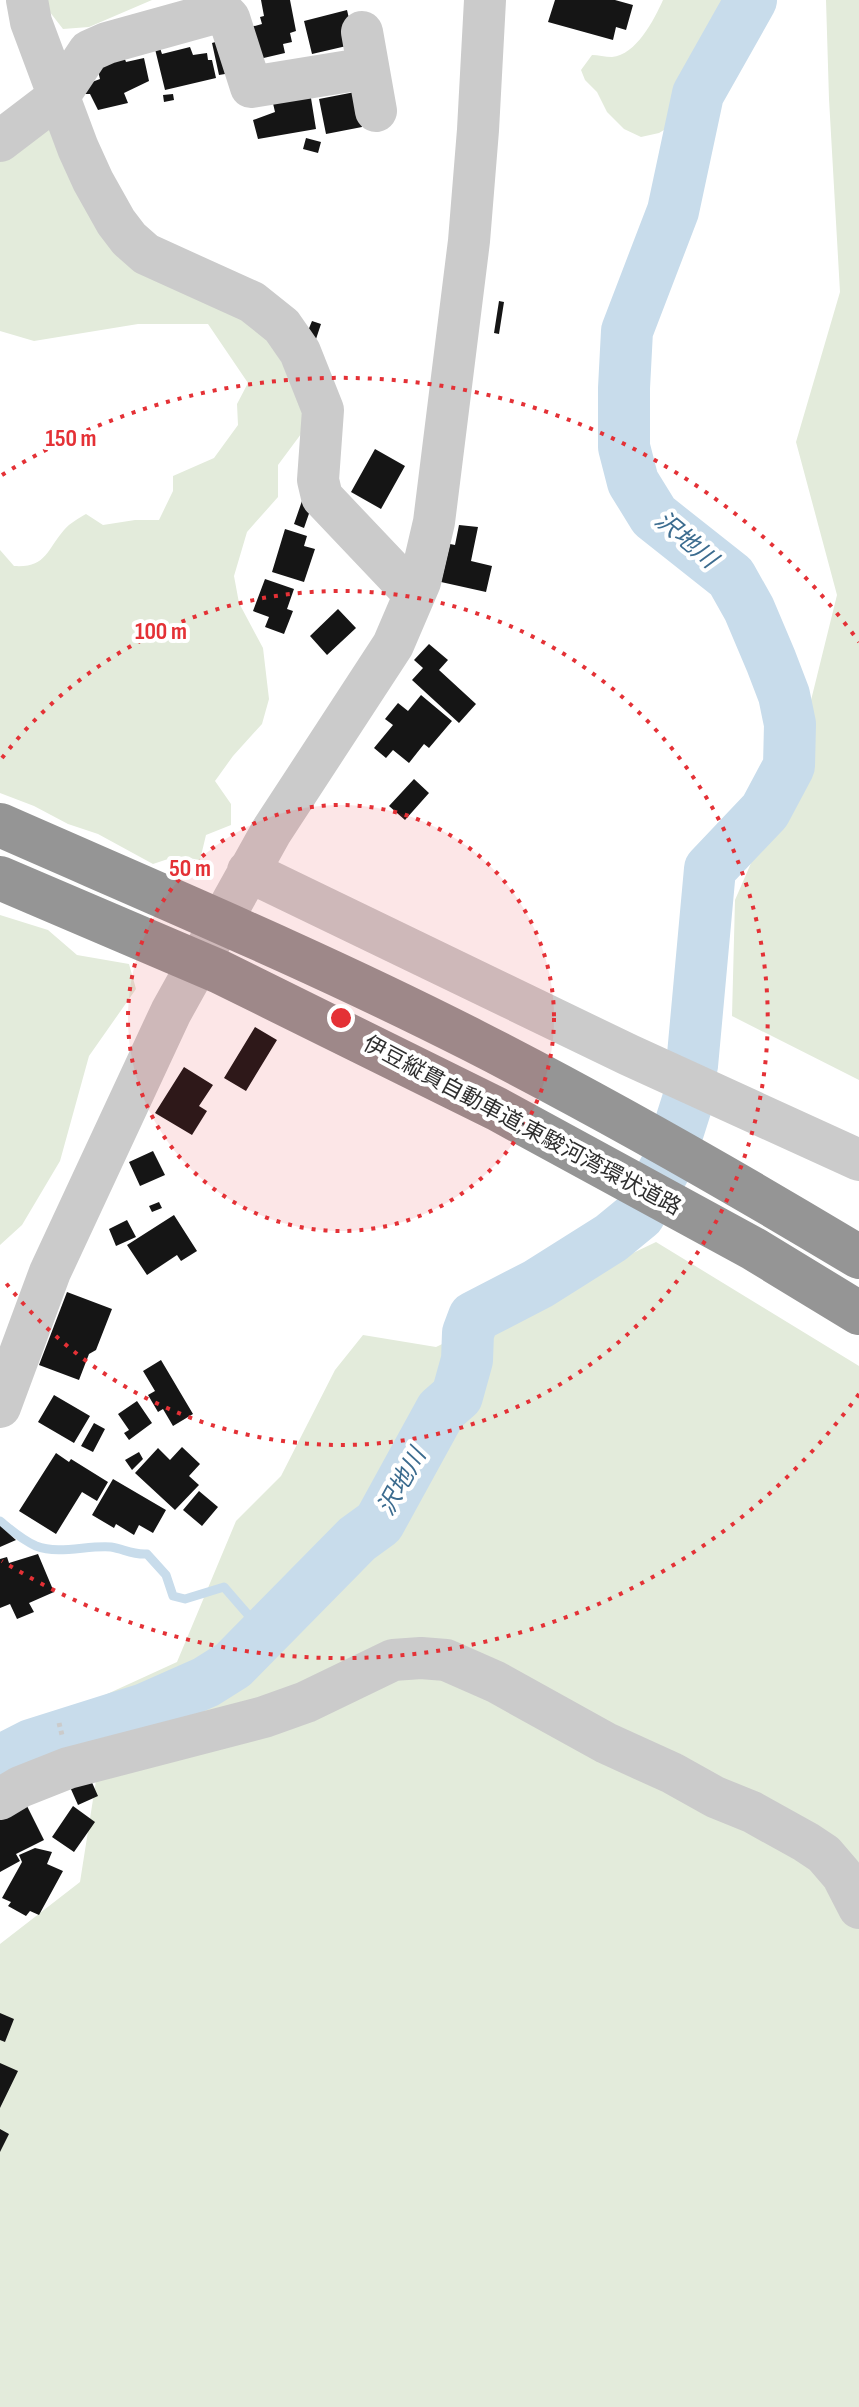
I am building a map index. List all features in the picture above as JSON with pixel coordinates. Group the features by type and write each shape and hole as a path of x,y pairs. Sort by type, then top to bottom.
{"highway":[{"path":"0,825 243,932 473,1041 716,1171 859,1257"},
{"name":"伊豆縦貫自動車道;東駿河湾環状道路","path":"0,878 220,972 483,1102 754,1249 859,1313"}],"street":[{"path":"27,0 31,22 93,181 116,222 146,254 252,302 282,326 300,352 323,410 318,480 322,497 414,594"},
{"path":"0,1407 50,1272 171,1012 248,871 393,645 420,582 434,522 469,241 485,0"},
{"path":"0,141 59,96 89,51 107,43 215,13 224,13 229,18 251,87 365,50 376,111"},
{"path":"248,871 629,1055 859,1160"},
{"path":"0,1799 20,1787 68,1768 264,1717 306,1702 393,1660 446,1660 496,1682 606,1743 752,1812 806,1842 824,1854 842,1875 859,1908"}],"green space":[{"path":"45,0 152,0 89,27 63,29 49,11"},
{"path":"663,0 729,0 698,51 690,88 678,105 674,124 659,133 641,137 624,129 607,112 581,70 592,55 612,57 629,50 649,26"},
{"path":"826,0 859,0 859,1080 732,1016 735,900 797,757 837,595 796,442 840,292"},
{"path":"52,109 65,159 253,317 304,397 301,434 278,465 278,497 247,532 234,576 239,603 263,648 269,699 262,724 215,781 231,804 231,825 206,835 200,860 177,856 153,864 98,834 0,793 0,550 14,566 25,566 44,557 66,527 86,514 103,525 159,520 173,491 173,476 214,458 238,425 237,404 248,383 208,324 138,324 34,341 0,331 0,149"},
{"path":"0,915 48,930 77,955 129,964 136,989 89,1056 60,1161 22,1225 0,1245"},
{"path":"656,1242 859,1366 859,2407 0,2407 0,1944 80,1882 100,1755 0,1800 0,1743 177,1662 236,1521 281,1476 335,1370 363,1335 436,1347"}],"building":[{"path":"261,0 290,0 296,31 290,33 292,42 283,44 285,53 255,60 247,28 262,24"},
{"path":"555,0 615,0 633,5 626,30 616,27 613,40 548,22"},
{"path":"347,10 355,44 312,54 304,21"},
{"path":"222,40 231,73 219,75 212,43"},
{"path":"190,47 193,55 207,53 216,78 165,90 155,49 160,48 162,54"},
{"path":"122,51 126,62 144,58 149,81 124,93 128,103 98,110 90,94 85,94 84,85 100,79 97,67"},
{"path":"310,92 316,129 258,139 253,120 275,112 272,99"},
{"path":"355,92 362,127 326,134 319,99"},
{"path":"173,94 174,100 164,102 163,95"},
{"path":"306,138 321,142 318,153 303,149"},
{"path":"499,301 504,302 499,334 494,333"},
{"path":"312,321 321,324 315,342 305,338"},
{"path":"375,449 405,466 381,509 351,492"},
{"path":"303,498 313,502 304,528 294,524"},
{"path":"459,525 478,527 471,561 492,566 486,592 441,582 450,544 455,545"},
{"path":"285,529 307,536 304,546 315,549 304,582 272,572"},
{"path":"265,579 294,589 287,609 293,611 284,634 265,627 269,617 253,611"},
{"path":"338,609 356,628 327,655 310,636"},
{"path":"429,644 448,660 439,670 476,704 459,723 412,680 423,668 414,660"},
{"path":"421,695 452,721 429,748 424,744 409,763 393,750 386,758 374,748 393,725 385,719 398,703 408,711"},
{"path":"414,779 429,793 405,820 389,806"},
{"path":"255,1027 277,1040 246,1091 224,1078"},
{"path":"184,1067 213,1085 199,1106 207,1111 192,1135 155,1113"},
{"path":"153,1151 165,1175 140,1186 129,1162"},
{"path":"159,1202 162,1208 152,1212 149,1206"},
{"path":"174,1215 197,1251 181,1261 177,1255 147,1275 127,1245"},
{"path":"127,1220 136,1237 116,1246 109,1229"},
{"path":"67,1292 112,1309 96,1350 89,1354 79,1380 39,1365"},
{"path":"161,1360 193,1414 173,1426 163,1409 158,1412 148,1395 155,1391 143,1371"},
{"path":"54,1395 90,1416 74,1443 38,1422"},
{"path":"137,1401 152,1423 129,1440 124,1433 129,1430 118,1414"},
{"path":"94,1423 105,1429 93,1452 81,1446"},
{"path":"182,1447 200,1464 189,1476 199,1485 175,1510 135,1473 158,1448 170,1460"},
{"path":"139,1452 143,1459 132,1470 125,1460"},
{"path":"56,1453 108,1482 97,1501 82,1492 56,1534 19,1511"},
{"path":"113,1479 166,1510 153,1533 139,1525 134,1535 92,1515"},
{"path":"199,1491 218,1507 202,1526 183,1510"},
{"path":"0,1526 16,1540 0,1547"},
{"path":"38,1554 54,1592 29,1603 34,1612 17,1619 10,1604 0,1608 0,1559 7,1557 9,1563"},
{"path":"90,1778 98,1796 78,1805 70,1787"},
{"path":"23,1798 44,1840 16,1854 20,1861 0,1872 0,1811"},
{"path":"73,1806 95,1822 74,1852 52,1837"},
{"path":"35,1848 52,1852 47,1864 63,1871 39,1915 30,1911 26,1916 8,1906 11,1902 2,1898 22,1862 19,1855"},
{"path":"0,2013 14,2019 5,2042 0,2040"},
{"path":"0,2063 18,2071 0,2108"},
{"path":"0,2129 9,2134 0,2152"}],"waterway":[{"name":"沢地川","path":"692,1066 710,869 765,811 789,766 790,724 784,695 771,661 749,609 731,577 654,516 633,482 624,447 627,331 673,211 698,94 751,0"},
{"name":"沢地川","path":"0,1761 31,1745 145,1709 206,1682 233,1665 357,1539 379,1523 441,1410 457,1396 467,1360 468,1333 474,1317 538,1284 611,1238 639,1215 668,1163 688,1100"},
{"path":"0,1521 26,1541 45,1549 111,1547 147,1554 166,1575 173,1596 185,1599 224,1587 264,1633"}]}
